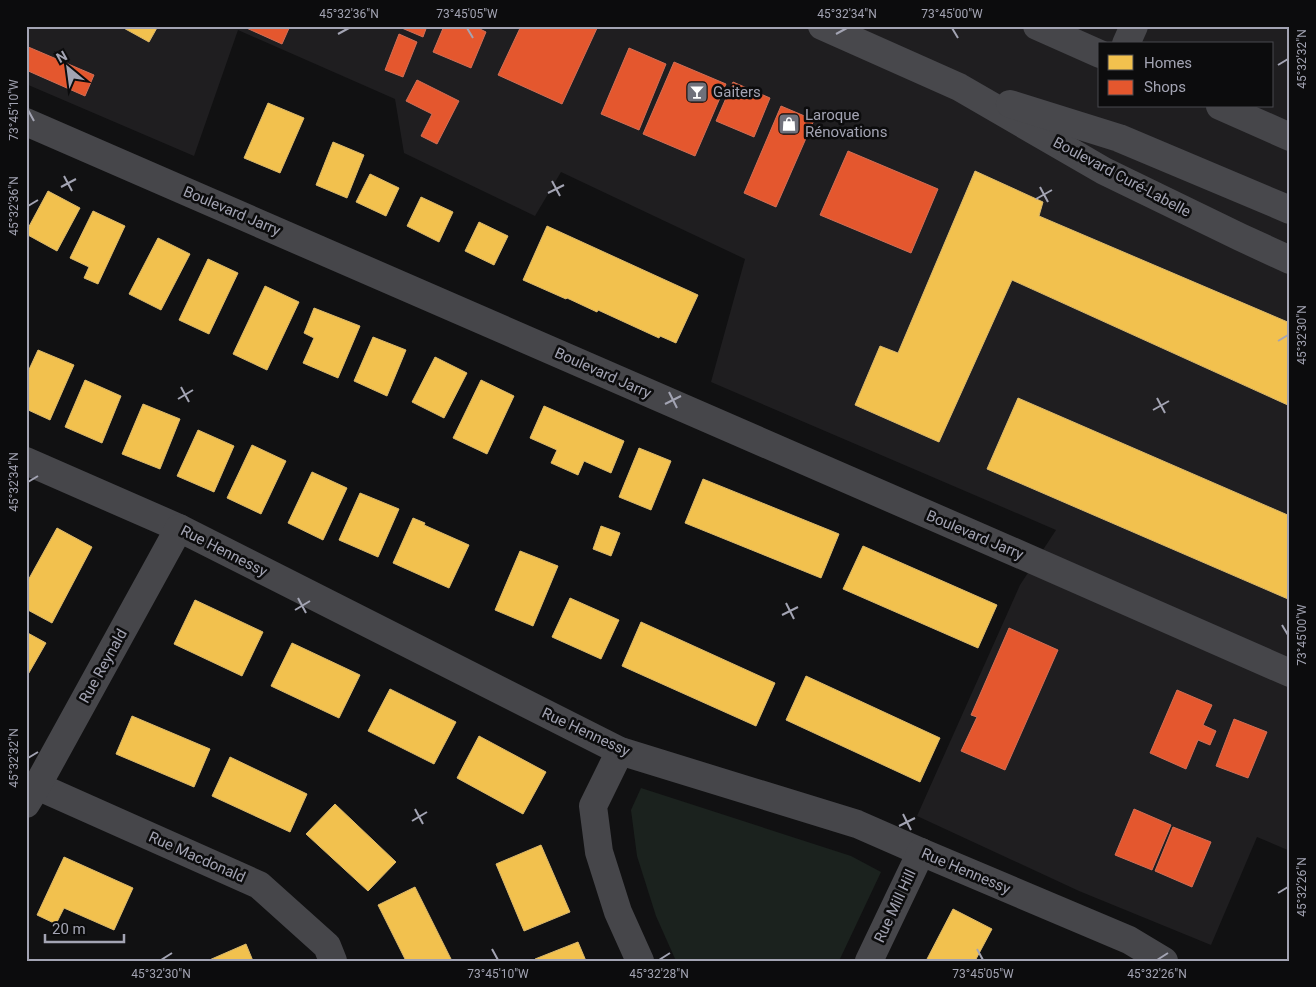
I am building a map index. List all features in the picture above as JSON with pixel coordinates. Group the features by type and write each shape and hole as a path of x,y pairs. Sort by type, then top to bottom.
{"main road":[{"name":"Boulevard Curé-Labelle","path":"822,26 959,87 1104,170 1290,260"},
{"name":"Boulevard Curé-Labelle","path":"959,87 1119,138 1290,210"}],"street":[{"path":"1037,26 1098,53"},
{"path":"1127,42 1134,26"},
{"path":"1225,108 1290,137"},
{"name":"Boulevard Jarry","path":"28,128 1028,558 1290,674"},
{"name":"Rue Hennessy","path":"26,461 179,528 620,751 857,824 1130,940 1164,961"},
{"name":"Rue Reynald","path":"32,795 179,528"},
{"path":"620,751 593,806 599,852 618,912 640,961"},
{"name":"Rue Macdonald","path":"32,795 259,885 327,946 333,961"},
{"name":"Rue Mill Hill","path":"869,961 921,852"}],"shaded area":[{"path":"26,26 1290,26 1290,851 1257,837 1211,945 1079,891 917,816 1020,585 1056,530 711,382 745,259 561,172 535,216 404,153 395,99 238,30 194,156 26,84"},
{"path":"641,788 851,856 881,872 839,961 676,961 656,916 637,856 631,810"}],"building: Homes":[{"path":"120,26 158,26 149,42"},
{"path":"268,103 304,118 280,173 244,158"},
{"path":"333,142 364,155 347,198 316,185"},
{"path":"975,171 1043,202 1039,216 1290,323 1290,406 1012,280 939,442 855,405 880,346 898,353"},
{"path":"370,174 399,188 386,216 356,202"},
{"path":"48,191 80,208 57,251 26,234"},
{"path":"421,197 453,212 439,242 407,226"},
{"path":"93,211 125,226 98,284 84,278 89,267 70,258"},
{"path":"479,222 508,236 494,265 465,251"},
{"path":"547,226 698,295 676,343 660,336 659,338 598,310 597,312 523,280"},
{"path":"158,238 190,254 161,310 129,294"},
{"path":"208,259 238,273 209,334 179,320"},
{"path":"265,286 299,302 267,370 233,354"},
{"path":"314,308 360,326 338,378 303,363 314,338 304,333"},
{"path":"373,337 406,350 387,396 354,381"},
{"path":"38,350 74,365 50,420 26,409 26,376"},
{"path":"435,357 467,373 444,418 412,402"},
{"path":"85,380 121,396 102,443 65,427"},
{"path":"481,380 514,396 487,454 453,438"},
{"path":"1018,398 1290,516 1290,595 1288,599 987,469"},
{"path":"143,404 180,419 160,469 122,454"},
{"path":"544,406 624,441 611,473 584,461 578,475 551,463 557,450 530,438"},
{"path":"198,430 234,446 214,492 177,476"},
{"path":"252,445 286,461 261,514 227,498"},
{"path":"639,448 671,461 651,510 619,497"},
{"path":"312,472 347,488 323,540 288,523"},
{"path":"703,479 839,534 821,578 685,523"},
{"path":"360,493 399,509 378,557 339,540"},
{"path":"413,518 425,523 424,525 469,545 449,588 393,563"},
{"path":"601,526 620,533 611,556 593,549"},
{"path":"57,528 92,547 52,623 26,609 26,584"},
{"path":"863,546 997,605 978,648 843,589"},
{"path":"520,551 558,566 533,626 495,610"},
{"path":"570,598 619,620 601,659 552,637"},
{"path":"195,600 263,632 242,676 174,644"},
{"path":"641,622 775,683 756,726 622,666"},
{"path":"26,632 46,643 26,678"},
{"path":"292,643 360,675 339,718 271,686"},
{"path":"806,676 940,738 920,782 786,720"},
{"path":"390,689 456,722 434,764 368,731"},
{"path":"132,716 210,749 194,787 116,754"},
{"path":"479,736 546,772 523,814 457,778"},
{"path":"230,757 307,794 290,832 212,796"},
{"path":"335,804 396,862 368,891 306,834"},
{"path":"541,845 570,912 524,931 496,864"},
{"path":"64,857 133,888 114,930 64,908 56,924 37,915"},
{"path":"415,887 452,961 406,961 378,905"},
{"path":"953,909 992,929 975,961 926,961"},
{"path":"578,942 586,961 536,961 535,959"},
{"path":"246,944 253,961 207,961"}],"building: Shops":[{"path":"242,26 290,26 282,44"},
{"path":"397,26 427,26 423,37"},
{"path":"444,26 474,26 486,32 471,68 433,52"},
{"path":"521,26 598,26 562,104 498,75"},
{"path":"399,34 417,42 403,77 385,70"},
{"path":"26,46 94,75 85,96 26,70"},
{"path":"629,48 666,64 639,130 601,114"},
{"path":"674,62 726,84 695,156 643,134"},
{"path":"417,80 459,101 437,144 421,136 432,114 406,101"},
{"path":"733,82 770,98 754,137 716,121"},
{"path":"781,106 814,120 776,207 744,193"},
{"path":"848,151 938,189 911,253 820,215"},
{"path":"1009,628 1058,650 1005,770 961,751 977,717 971,715"},
{"path":"1177,690 1212,705 1203,725 1216,731 1210,745 1198,740 1186,769 1150,753"},
{"path":"1234,719 1267,732 1248,778 1216,766"},
{"path":"1134,809 1171,825 1152,870 1115,855"},
{"path":"1173,827 1211,842 1192,887 1155,871"}],"place":[{"name":"Gaiters","path":"697,92"},
{"name":"Laroque Rénovations","path":"789,124"}]}
